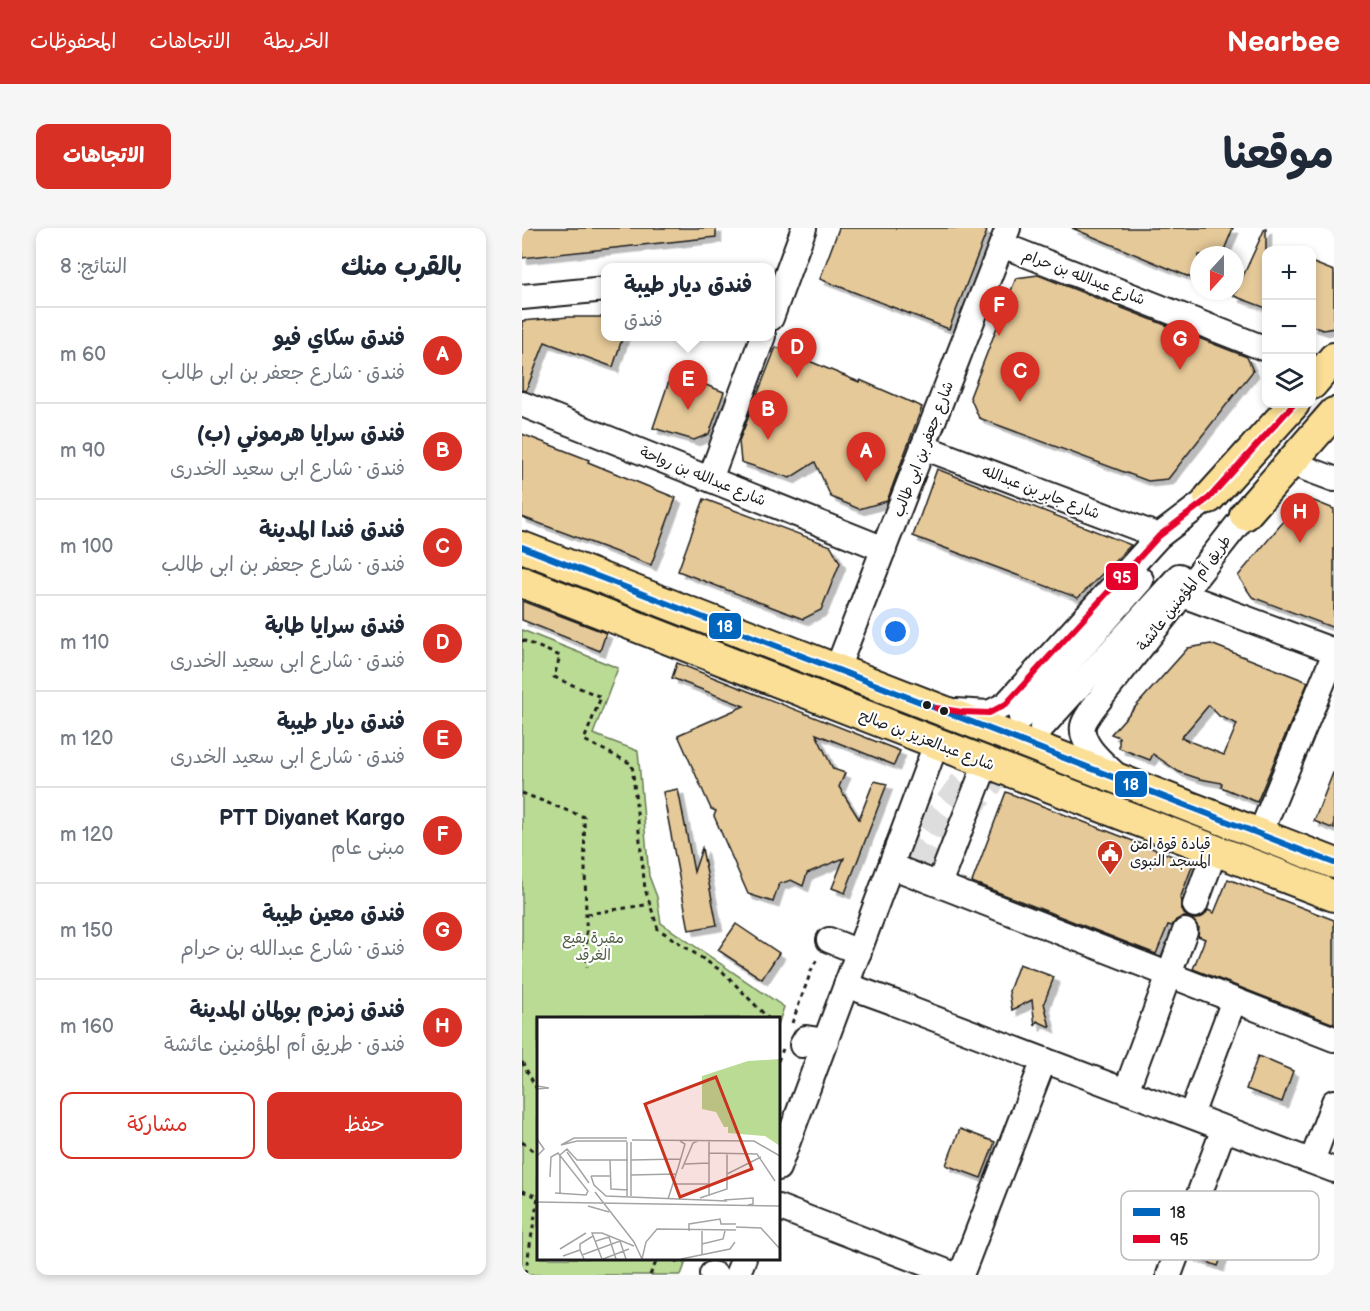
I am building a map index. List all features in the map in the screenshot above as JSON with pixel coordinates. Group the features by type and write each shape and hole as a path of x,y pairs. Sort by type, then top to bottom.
{"main road":[{"path":"1209,498 1290,408"},
{"name":"طريق أم المؤمنين عائشة","path":"1245,515 1334,413"},
{"path":"522,547 1334,863"},
{"name":"شارع عبدالعزيز بن صالح","path":"522,582 1334,896"}],"street":[{"path":"775,296 779,273 804,228"},
{"name":"شارع عبدالله بن حرام","path":"1005,237 1262,347"},
{"name":"شارع جعفر بن ابى طالب","path":"837,669 1005,237"},
{"path":"522,297 601,289"},
{"path":"710,479 761,341"},
{"name":"شارع عبدالله بن رواحة","path":"522,404 884,549"},
{"name":"شارع جابر بن عبدالله","path":"923,447 1159,536"},
{"path":"1291,463 1334,479"},
{"path":"936,708 989,713 1006,704 1159,536 1209,498"},
{"path":"1209,498 1031,722 1186,569 1245,515"},
{"name":"طريق أم المؤمنين عائشة","path":"1120,780 1100,760 1085,739 1083,724 1093,708 1245,515"},
{"path":"1183,595 1334,653 1260,834"},
{"path":"741,667 753,637"},
{"path":"879,721 891,690"},
{"path":"780,1157 801,1039 846,985 936,744"},
{"path":"939,884 986,763"},
{"path":"1195,905 1215,850"},
{"path":"891,866 1334,1039"},
{"path":"1126,1091 1185,931"},
{"path":"829,940 859,952"},
{"path":"846,985 1323,1166 1334,1102"},
{"path":"1191,1115 1234,1000"},
{"path":"961,1275 1044,1060"},
{"path":"1200,1191 1224,1128"},
{"path":"780,1208 955,1275"},
{"path":"737,1275 743,1260"},
{"path":"1169,1275 1175,1260"}],"path":[{"path":"522,640 560,656 554,677 601,697 584,740 632,764 645,889 658,929 723,972 767,1017"},
{"path":"522,793 584,817 587,968"},
{"path":"587,914 651,904"},
{"path":"780,1059 801,1039 813,966"},
{"path":"522,1062 537,1089"},
{"path":"522,1142 537,1153"},
{"path":"522,1191 537,1197"},
{"path":"525,1275 537,1203"},
{"path":"650,1275 656,1260"}],"green space":[{"name":"مقبرة بقيع الغرقد","path":"522,630 618,668 593,734 638,751 649,876 657,897 661,923 784,1007 780,1019 780,1017 537,1017 537,1260 687,1260 681,1275 522,1275"}],"building":[{"path":"522,228 716,228 716,237 522,258"},
{"path":"839,228 980,228 987,231 949,329 820,279"},
{"path":"1072,228 1233,228 1226,246 1190,246 1190,277"},
{"path":"1266,228 1266,246 1262,246 1262,306 1244,300 1244,274"},
{"path":"1316,264 1334,271 1334,328 1323,330 1316,328"},
{"path":"1038,275 1247,357 1253,371 1168,479 1148,481 979,418 970,397 1016,278"},
{"path":"601,317 601,341 621,341 613,367 545,342 526,391 522,390 522,321"},
{"path":"776,347 922,407 887,501 859,509 831,497 815,462 790,478 741,462 739,441"},
{"path":"672,372 724,392 709,434 694,440 653,428"},
{"path":"522,434 676,498 651,565 522,517"},
{"path":"937,469 1131,545 1078,598 913,536"},
{"path":"1304,497 1334,509 1334,628 1252,597 1238,576"},
{"path":"704,499 831,546 840,563 821,610 803,619 678,571"},
{"path":"522,601 606,633 600,651 522,620"},
{"path":"1211,644 1308,682 1257,802 1221,787 1222,783 1179,772 1153,754 1150,760 1119,748 1119,737 1111,734 1188,648","holes":["1209,705 1219,716 1237,724 1224,755 1181,738"]},
{"path":"677,663 900,751 894,765 816,734 833,769 845,773 839,787 859,819 874,781 887,784 845,893 832,888 844,858 807,873 803,886 791,880 779,884 773,902 748,894 714,816 716,811 711,809 678,735 744,706 672,678"},
{"path":"1334,773 1334,829 1314,821"},
{"path":"678,789 694,872 702,848 717,925 689,930 663,792"},
{"path":"1006,792 1193,864 1180,899 1184,914 1189,917 1182,917 1172,926 1168,925 1156,954 972,882"},
{"path":"1228,879 1334,920 1334,1024 1193,969 1205,939 1198,936 1199,928 1191,919 1204,916 1208,910 1214,913"},
{"path":"736,924 779,953 762,979 718,950"},
{"path":"1019,964 1054,977 1044,1003 1050,1027 1037,1021 1035,1026 1032,1000 1012,1010 1009,991"},
{"path":"1258,1056 1293,1071 1282,1102 1246,1089"},
{"path":"960,1129 995,1142 981,1178 946,1165"},
{"path":"1202,1260 1220,1260 1218,1266"}],"tunnel":[{"path":"905,860 961,783 1015,723"},
{"path":"927,874 977,800 1038,732"}],"transit line":[{"name":"95","path":"936,708 989,713 1006,704 1159,536 1209,498 1290,408"},
{"name":"18","path":"522,547 1334,863"}],"place":[{"name":"PTT Diyanet Kargo","path":"999,336"},
{"name":"فندق معين طيبة","path":"1180,370"},
{"name":"فندق سرايا طابة","path":"797,378"},
{"name":"فندق فندا المدينة","path":"1020,402"},
{"name":"فندق ديار طيبة","path":"688,410"},
{"name":"فندق سرايا هرموني (ب)","path":"768,440"},
{"name":"فندق سكاي فيو","path":"866,482"},
{"name":"فندق زمزم بولمان المدينة","path":"1300,543"},
{"name":"قيادة قوة امن المسجد النبوى","path":"1110,876"}]}
